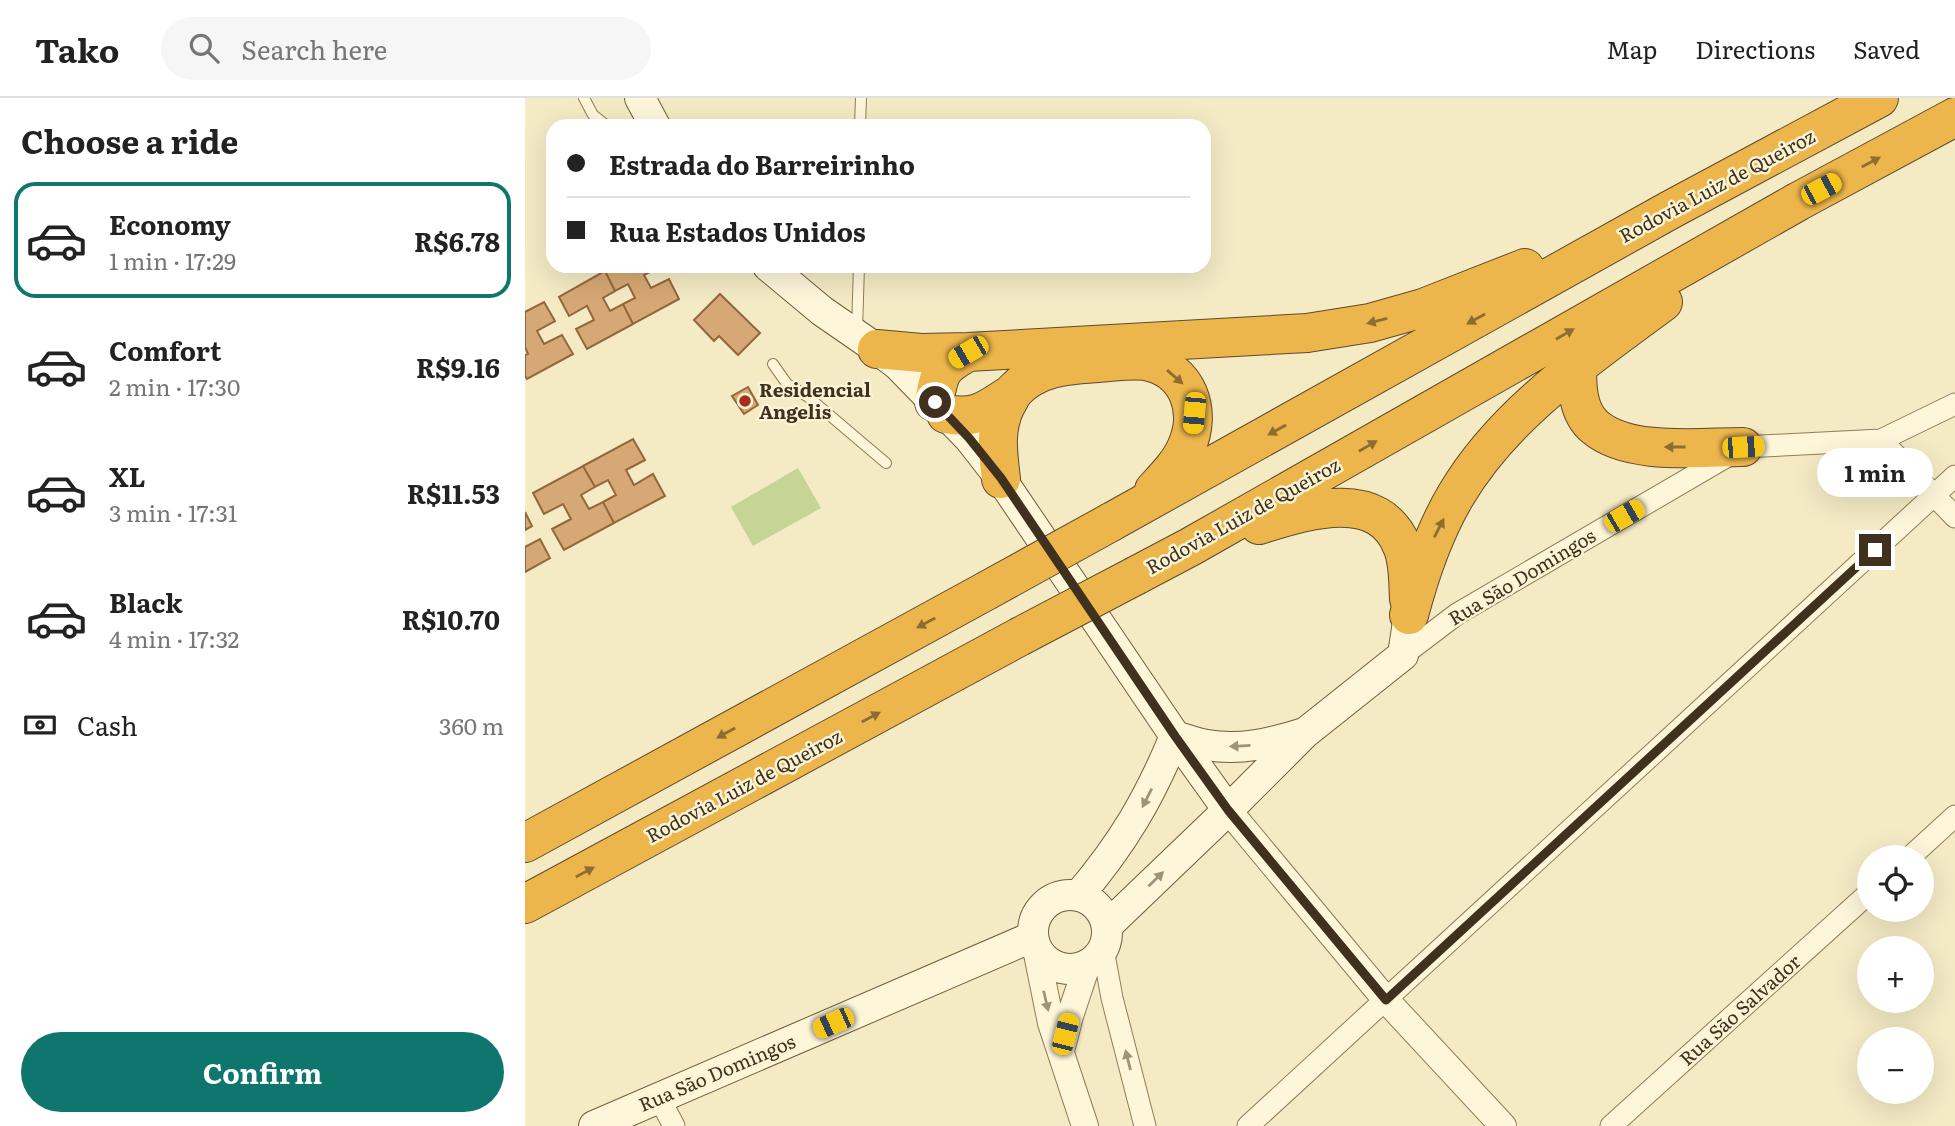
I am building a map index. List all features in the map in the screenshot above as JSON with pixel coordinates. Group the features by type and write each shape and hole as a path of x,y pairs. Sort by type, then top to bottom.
{"highway":[{"name":"Rodovia Luiz de Queiroz","path":"525,843 1126,514 1670,210 1879,98"},
{"name":"Rodovia Luiz de Queiroz","path":"525,904 1190,547 1799,201 1955,117"},
{"path":"1409,615 1434,537 1456,495 1484,455 1522,412 1577,366 1799,201"},
{"path":"867,342 921,353 968,352 1307,333 1370,323 1423,308 1670,210"},
{"path":"968,352 948,363 939,375 940,408 963,417 980,414 1036,374 1063,365 1144,361 1161,366 1180,379 1190,394 1194,413 1186,449 1175,467 1126,514"},
{"path":"1577,366 1577,391 1584,412 1594,426 1618,440 1643,447 1743,447"},
{"path":"1001,478 996,439 1002,415 1013,393"},
{"path":"1190,547 1306,511 1354,509 1380,516 1393,528 1403,548 1407,568 1409,615"}],"main road":[{"path":"640,98 651,119"},
{"path":"776,273 822,311 898,365 969,438 1001,478 1228,810"},
{"path":"1403,655 1409,615"},
{"name":"Rua São Domingos","path":"1099,947 1305,733 1403,655"},
{"name":"Rua São Domingos","path":"1175,736 1205,745 1237,748 1269,744 1305,733"},
{"path":"1079,895 1104,866 1138,814 1175,736"},
{"path":"1079,895 1090,900 1104,916 1099,947 1076,968 1053,965 1043,958 1034,943 1033,924 1037,913 1056,897 1079,895"},
{"name":"Rua São Domingos","path":"594,1126 1034,943"}],"street":[{"name":"Rua São Domingos","path":"1403,655 1457,614 1743,447 1881,440 1955,404"},
{"path":"1881,440 1955,517"},
{"path":"1248,1126 1955,476"},
{"path":"1228,810 1386,1000 1503,1126"},
{"path":"1923,845 1955,816"},
{"name":"Rua São Salvador","path":"1611,1126 1857,904"},
{"path":"1034,943 1051,1023 1085,1126"},
{"path":"1061,1051 1070,1016 1099,947"},
{"path":"1099,947 1145,1126"},
{"path":"659,1098 674,1126"}],"lane":[{"path":"584,98 598,119"},
{"path":"860,119 861,98"},
{"path":"860,273 867,342"},
{"path":"773,364 787,384 807,396 886,463"}],"green space":[{"path":"798,468 821,508 753,546 731,507"}],"building":[{"path":"606,273 648,273 644,275 651,288 669,279 679,299 633,324 623,304 635,298 628,284 615,291"},
{"path":"606,273 615,291 603,298 610,311 623,304 633,324 587,349 576,329 594,320 587,306 569,316 559,297"},
{"path":"720,294 760,333 738,355 719,336 714,341 694,320"},
{"path":"544,302 555,321 537,331 544,344 562,335 573,354 527,379 525,312"},
{"name":"Residencial Angelis","path":"748,387 758,405 744,414 732,396"},
{"path":"633,439 645,460 626,470 634,485 653,474 665,496 614,523 603,502 616,495 608,480 595,487 583,466"},
{"path":"583,466 595,487 581,495 589,509 603,502 614,523 564,550 552,529 571,519 563,504 544,514 533,493"},
{"path":"525,512 532,526 525,530"},
{"path":"540,539 550,558 525,572 525,547"}],"place":[{"name":"Residencial Angelis","path":"745,401"}],"route":[{"path":"935,402 1001,478 1228,810 1386,1000 1875,550"}]}
